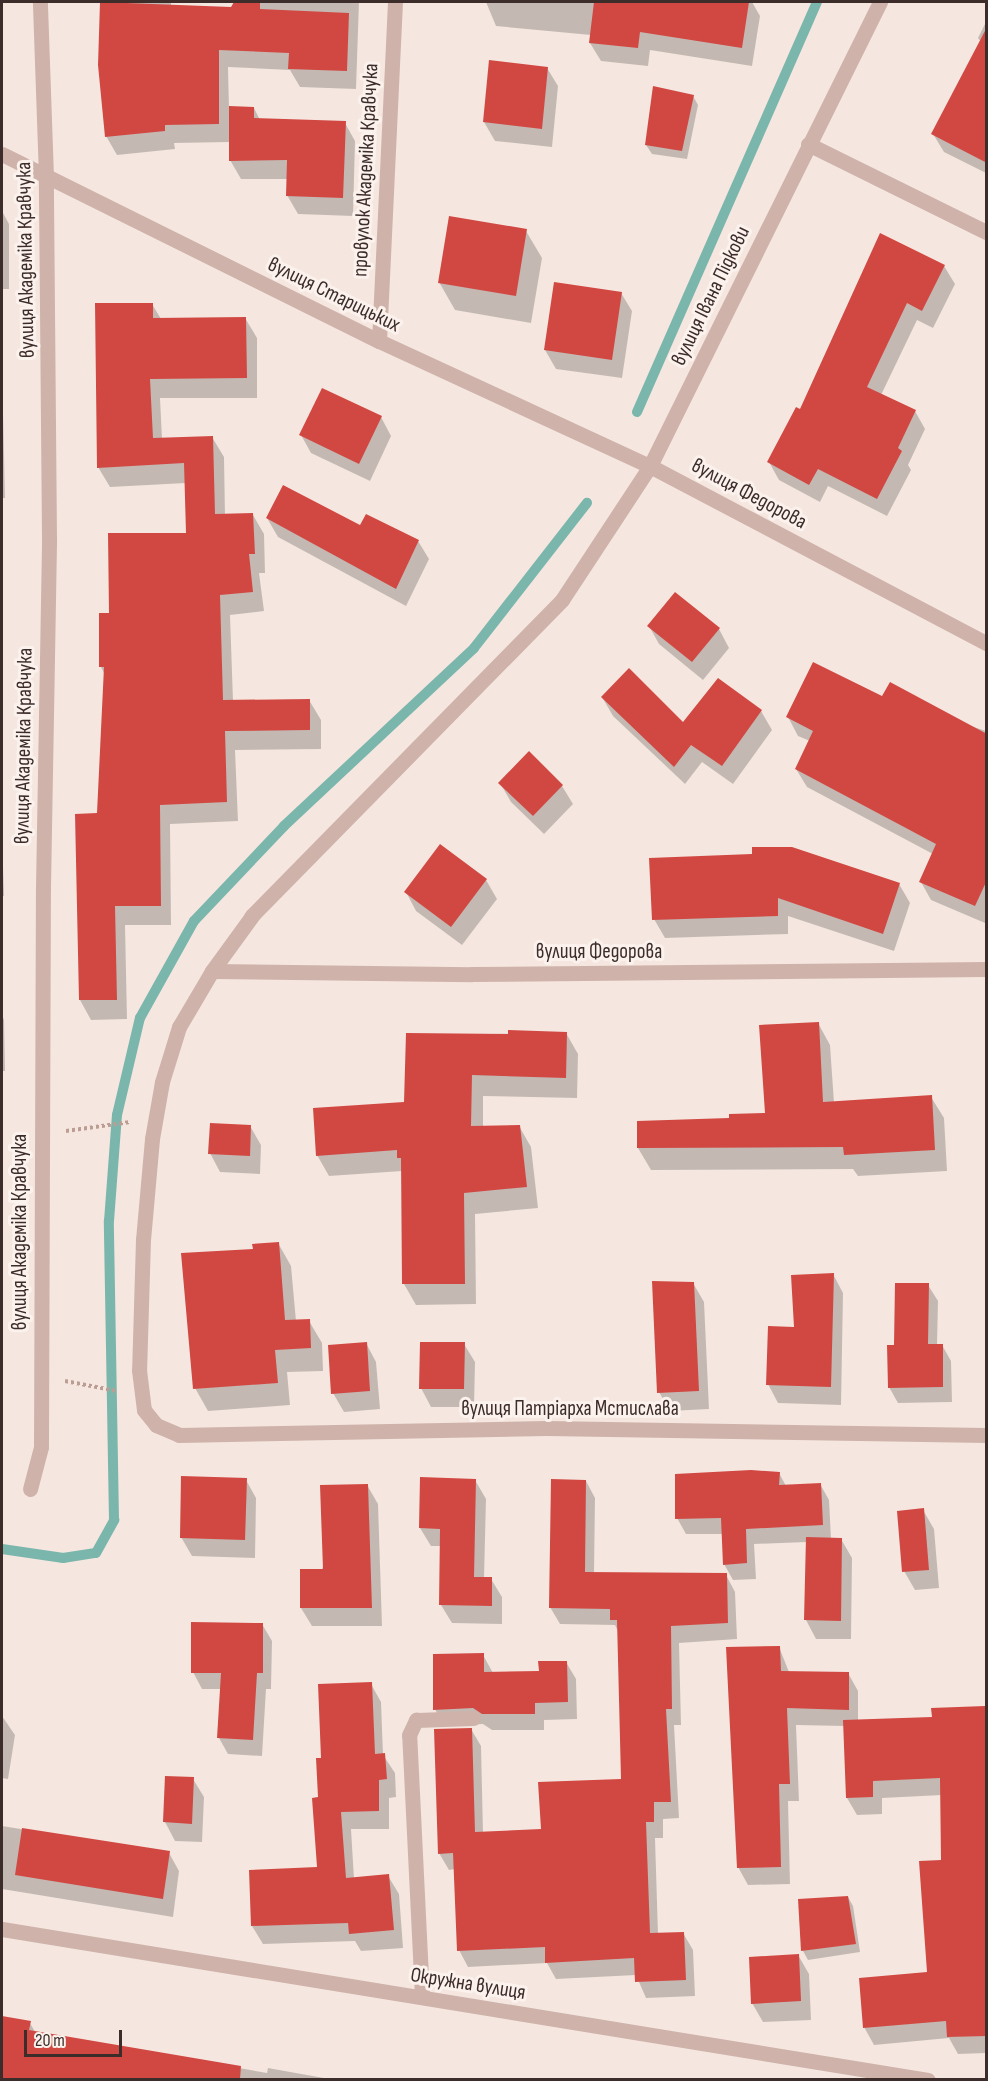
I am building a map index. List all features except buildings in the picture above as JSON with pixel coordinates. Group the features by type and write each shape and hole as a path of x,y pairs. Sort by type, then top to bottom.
{"street":[{"name":"вулиця Академіка Кравчука","path":"30,1489 41,1447 49,539 46,177 40,2"},
{"name":"провулок Академіка Кравчука","path":"379,341 395,2"},
{"name":"вулиця Івана Підкови","path":"156,1425 144,1410 139,1370 143,1239 152,1139 162,1082 179,1027 213,971 252,916 311,852 562,600 651,466 880,2"},
{"path":"808,144 987,232"},
{"name":"вулиця Старицьких","path":"2,154 379,341 651,466"},
{"name":"вулиця Федорова","path":"651,466 987,643"},
{"name":"вулиця Федорова","path":"213,971 472,974 987,969"},
{"name":"вулиця Патріарха Мстислава","path":"156,1425 179,1435 546,1428 987,1435"},
{"path":"422,1997 409,1735 416,1720 473,1718"},
{"name":"Окружна вулиця","path":"2,1929 928,2079"}],"path":[{"path":"42,1134 133,1122"},
{"path":"41,1377 128,1393"}],"waterway":[{"path":"637,412 817,2"},
{"path":"2,1549 63,1558 96,1553 114,1520 109,1221 117,1115 140,1018 194,921 284,826 474,648 587,503"}]}
